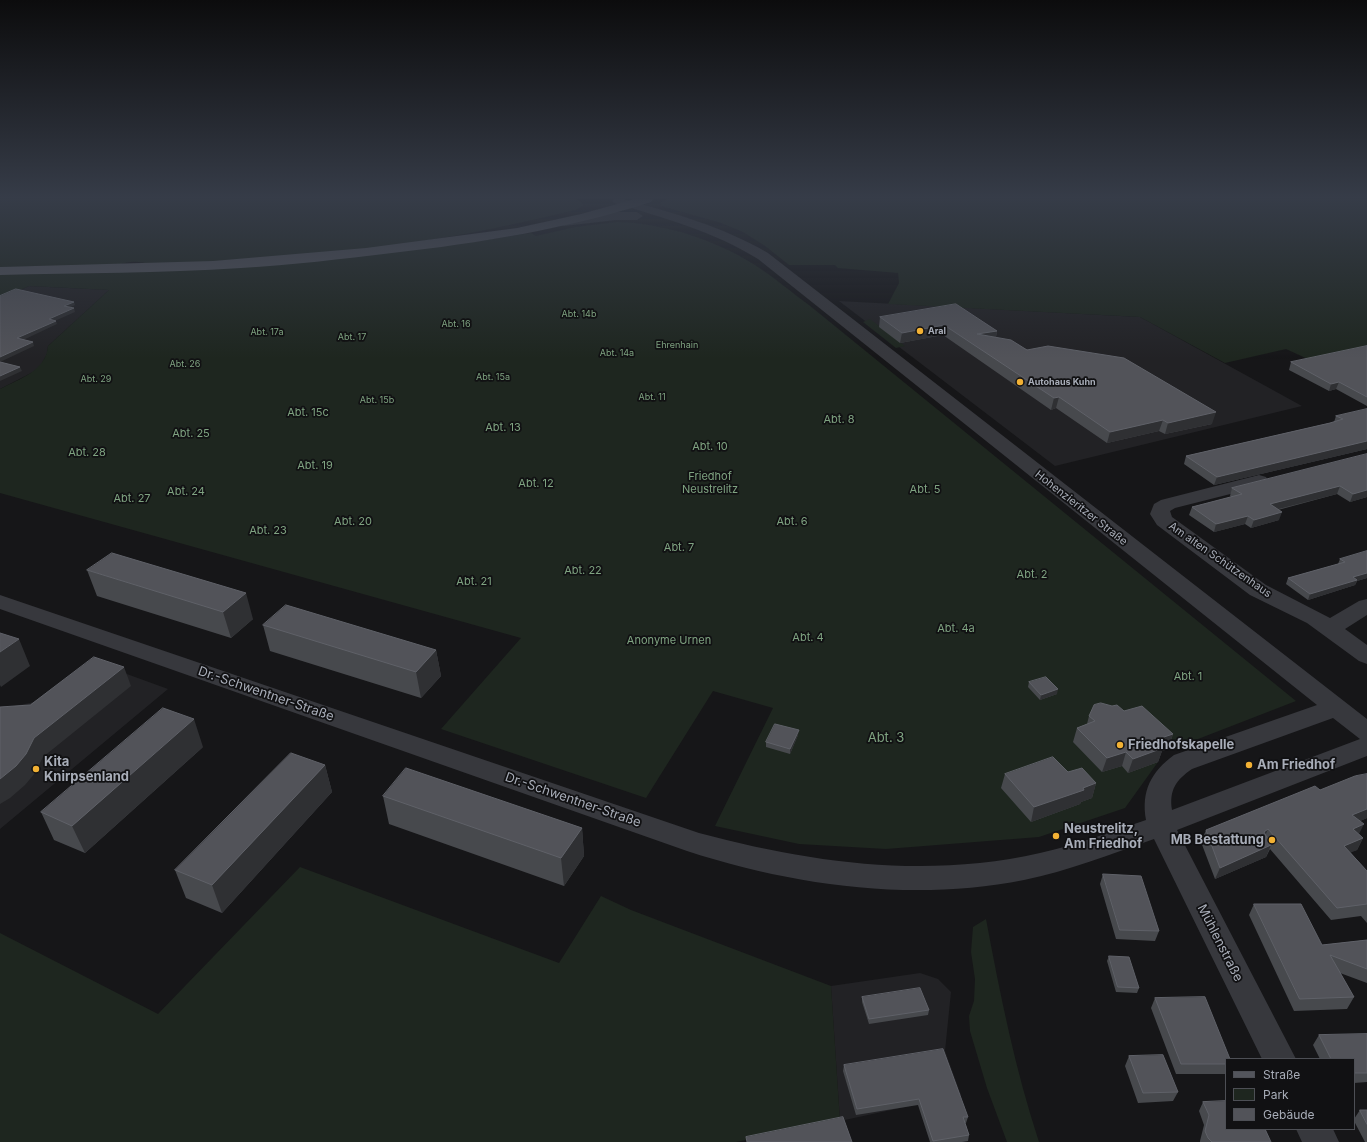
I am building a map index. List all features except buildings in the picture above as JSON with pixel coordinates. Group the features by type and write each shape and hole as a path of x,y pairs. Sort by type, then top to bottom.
{"main road":[{"path":"0,271 124,269 243,264 361,252"}],"street":[{"name":"Hohenzieritzer Straße","path":"746,252 761,259 795,283"},
{"name":"Hohenzieritzer Straße","path":"757,252 1365,733"},
{"name":"Am alten Schützenhaus","path":"1275,477 1168,504 1161,508 1160,514 1164,521 1258,590 1314,618 1367,656"},
{"name":"Dr.-Schwentner-Straße","path":"0,602 697,843 739,855 792,866 888,879 972,876 1069,857 1161,826 1365,733"},
{"path":"1329,628 1367,606"},
{"path":"1161,826 1157,806 1162,782 1169,771 1188,760 1335,708"},
{"name":"Mühlenstraße","path":"1161,826 1278,1058"},
{"path":"1315,1130 1321,1142"}],"shaded area":[{"path":"29,286 109,290 48,346 47,354 39,369 0,389 0,299"},
{"path":"839,301 1140,317 1302,406 1055,466"},
{"name":"Kita Knirpsenland","path":"91,661 168,689 0,829 0,709 39,701"},
{"path":"920,973 938,979 951,992 945,1051 961,1095 840,1121 831,986"}],"green space":[{"path":"0,252 331,252 151,265 141,262 133,262 115,266 0,267"},
{"name":"Friedhof Neustrelitz","path":"355,252 733,252 769,274 809,305 1296,701 1180,746 1152,753 1158,762 1125,808 1039,837 886,849 799,844 715,826 773,708 713,691 646,798 441,729 521,638 0,493 0,389 23,378 37,368 46,355 48,346 109,290 29,286 0,299 0,274 154,270"},
{"path":"773,252 1367,252 1367,348 1310,360 1286,349 1225,363 1140,317 888,304 899,283 898,273 838,268 835,265 789,265"},
{"path":"870,319 905,346 896,348 863,322"},
{"path":"300,867 559,963 601,896 631,910 831,986 840,1121 736,1142 0,1142 0,933 158,1014"},
{"path":"986,919 1015,1059 1039,1142 1007,1142 987,1088 970,1031 969,1016 974,1001 975,979 971,952 973,927"}],"place":[{"name":"Aral","path":"920,331"},
{"name":"Autohaus Kuhn","path":"1020,382"},
{"name":"Friedhofskapelle","path":"1120,745"},
{"name":"Am Friedhof","path":"1249,765"},
{"name":"Kita Knirpsenland","path":"36,769"},
{"name":"Neustrelitz, Am Friedhof","path":"1056,836"},
{"name":"MB Bestattung","path":"1272,840"}],"park label":[{"name":"Abt. 14b","path":"579,314"},
{"name":"Abt. 16","path":"456,324"},
{"name":"Abt. 17a","path":"267,332"},
{"name":"Abt. 17","path":"352,337"},
{"name":"Ehrenhain","path":"677,345"},
{"name":"Abt. 14a","path":"617,353"},
{"name":"Abt. 26","path":"185,364"},
{"name":"Abt. 15a","path":"493,377"},
{"name":"Abt. 29","path":"96,379"},
{"name":"Abt. 11","path":"652,397"},
{"name":"Abt. 15b","path":"377,400"},
{"name":"Abt. 15c","path":"308,413"},
{"name":"Abt. 8","path":"839,420"},
{"name":"Abt. 13","path":"503,428"},
{"name":"Abt. 25","path":"191,434"},
{"name":"Abt. 10","path":"710,447"},
{"name":"Abt. 28","path":"87,453"},
{"name":"Abt. 19","path":"315,466"},
{"name":"Abt. 12","path":"536,484"},
{"name":"Abt. 5","path":"925,490"},
{"name":"Abt. 24","path":"186,492"},
{"name":"Abt. 27","path":"132,499"},
{"name":"Abt. 20","path":"353,522"},
{"name":"Abt. 6","path":"792,522"},
{"name":"Abt. 23","path":"268,531"},
{"name":"Abt. 7","path":"679,548"},
{"name":"Abt. 22","path":"583,571"},
{"name":"Abt. 2","path":"1032,575"},
{"name":"Abt. 21","path":"474,582"},
{"name":"Abt. 4a","path":"956,629"},
{"name":"Abt. 4","path":"808,638"},
{"name":"Anonyme Urnen","path":"669,641"},
{"name":"Abt. 1","path":"1188,677"},
{"name":"Abt. 3","path":"886,738"}]}
